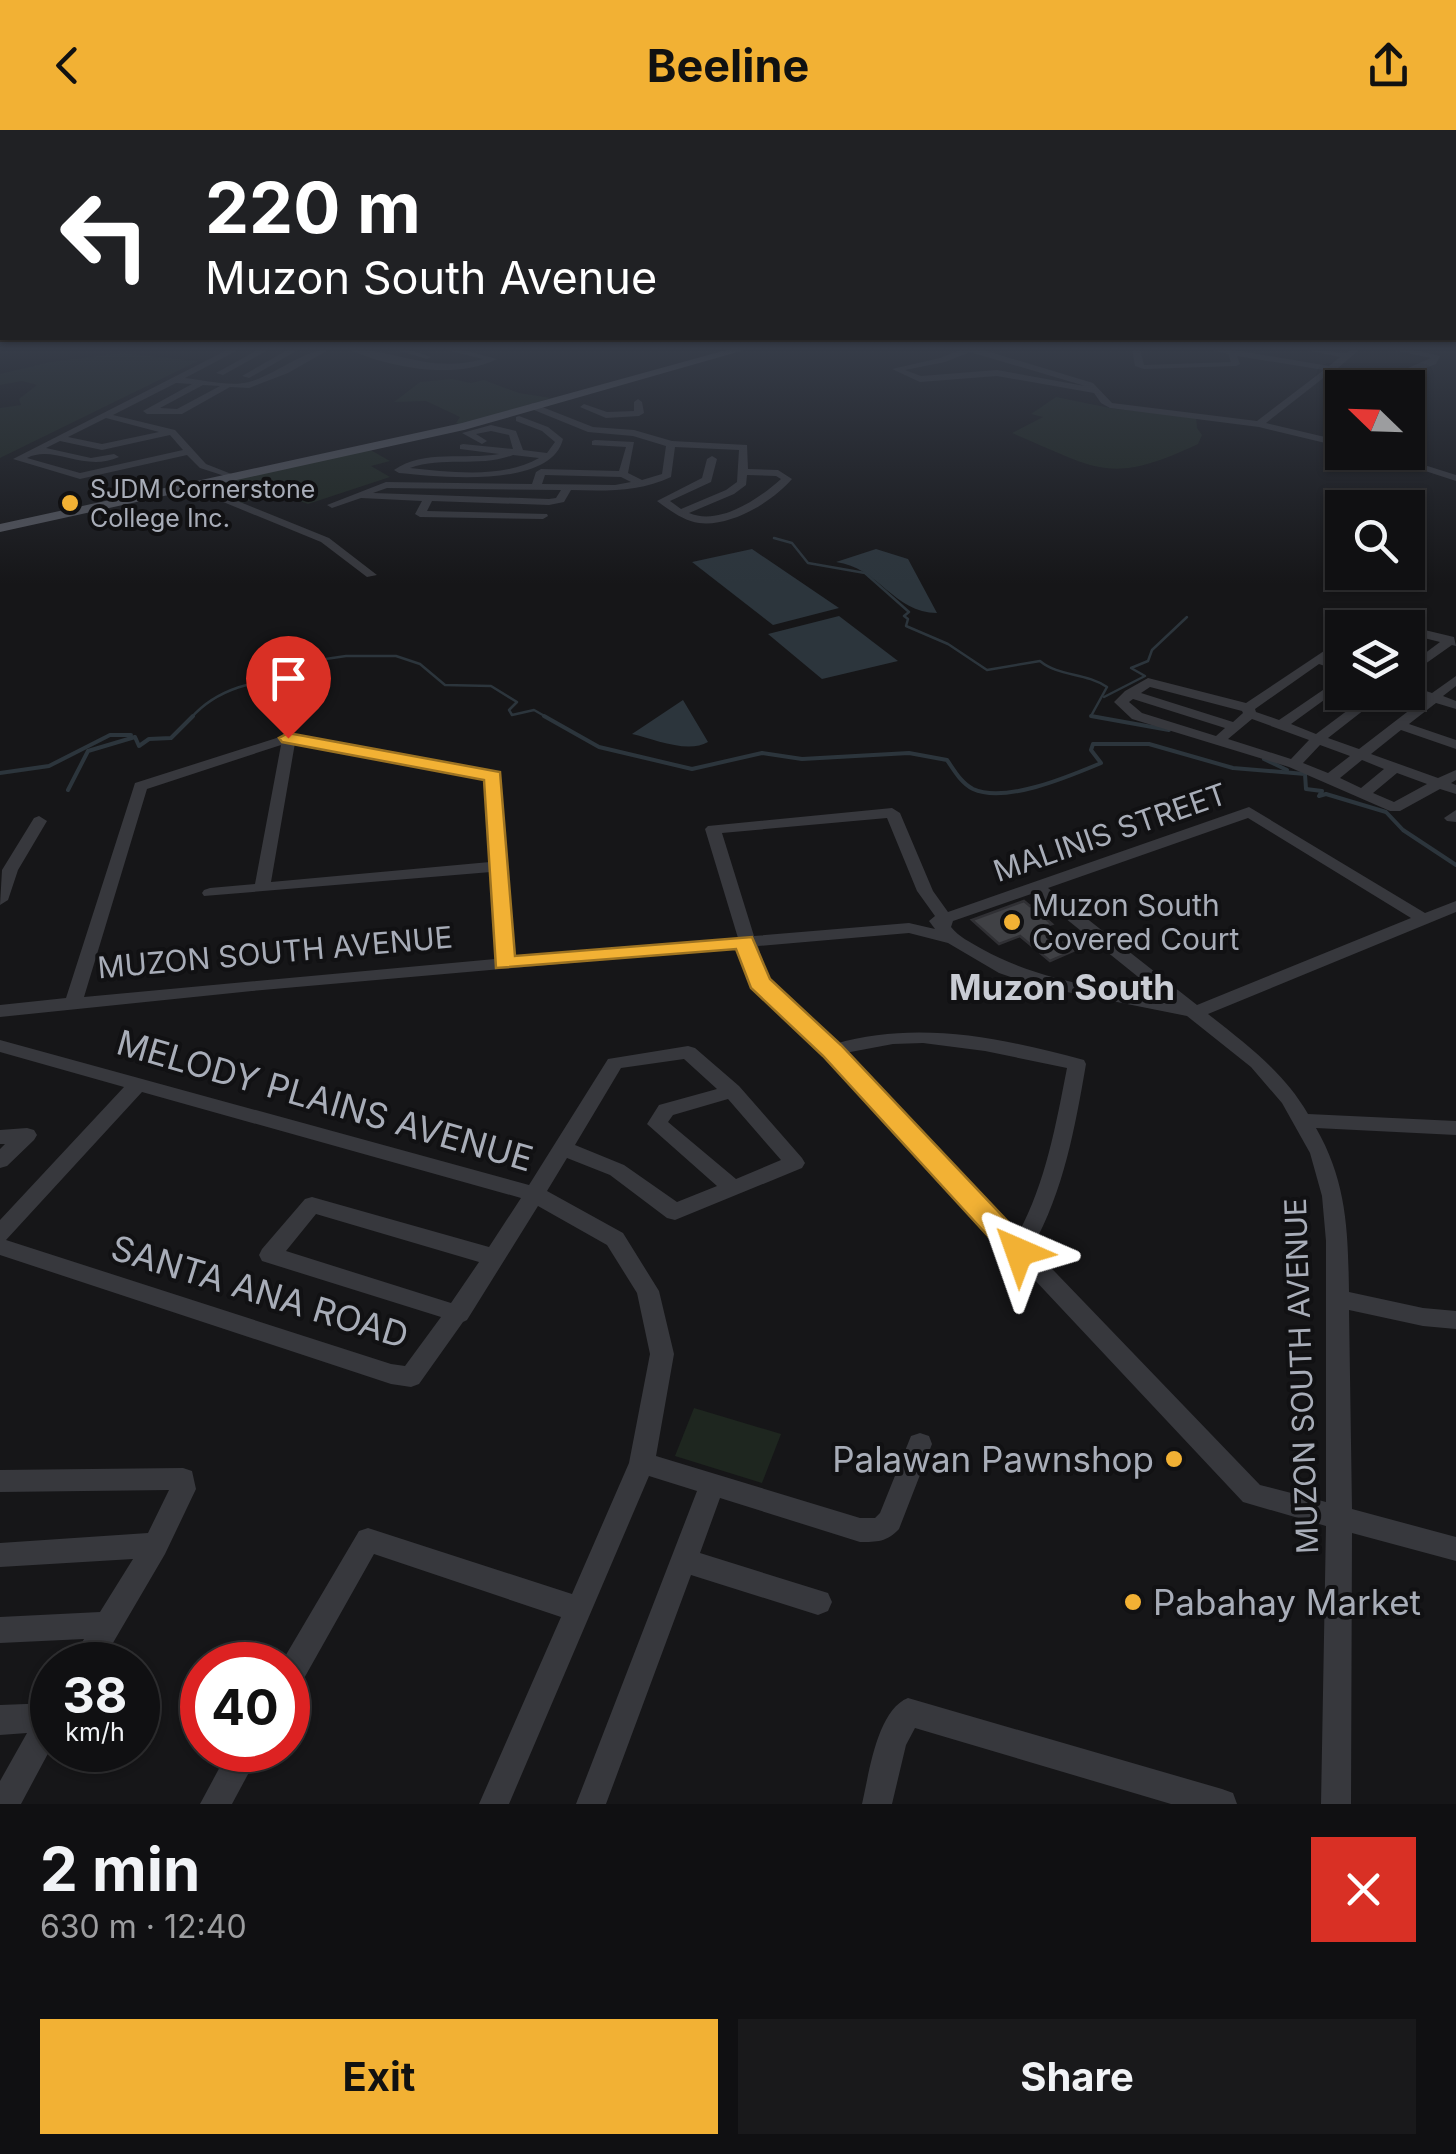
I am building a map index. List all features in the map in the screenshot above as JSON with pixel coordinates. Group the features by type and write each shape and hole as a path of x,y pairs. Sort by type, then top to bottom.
{"main road":[{"path":"0,528 459,427"}],"street":[{"path":"80,427 18,459 80,476 191,451"},
{"path":"81,427 135,440"},
{"path":"154,427 172,432 203,466 230,477"},
{"path":"518,450 497,460 422,460 398,469 484,474 530,467 550,456 560,441 541,427"},
{"path":"546,429 551,427"},
{"path":"585,427 634,428 671,444 744,447 742,482 730,492 682,512"},
{"path":"1272,427 1325,440"},
{"path":"482,441 467,433 491,428 513,434 519,443 518,450"},
{"path":"583,473 594,443 591,430"},
{"path":"58,438 102,447 172,432"},
{"path":"55,469 183,442"},
{"path":"594,443 631,444 623,474"},
{"path":"346,510 332,505 386,485 615,488 649,482 667,475 671,444"},
{"path":"462,447 550,456"},
{"path":"36,449 92,462"},
{"path":"712,459 708,480 662,500 695,520 712,520 750,505 778,489 787,479 778,473 744,472"},
{"path":"203,466 201,471 212,480"},
{"path":"530,467 542,472 623,474 689,490"},
{"path":"1425,468 1456,478"},
{"path":"536,487 542,472"},
{"path":"473,486 484,474"},
{"path":"193,486 325,540 371,574"},
{"path":"361,494 427,501 520,502 560,500 568,488"},
{"path":"427,501 420,514 543,516"},
{"path":"513,515 520,502"},
{"path":"1425,635 1453,641"},
{"path":"1425,660 1453,641"},
{"path":"1218,741 1249,711 1325,655"},
{"path":"1318,660 1325,662"},
{"path":"1331,778 1456,680"},
{"path":"1449,787 1249,711 1148,682 1121,702 1137,716 1294,764 1396,808 1449,787 1456,774"},
{"path":"1130,694 1236,727"},
{"path":"1258,752 1325,695"},
{"path":"1425,695 1456,706"},
{"path":"1294,764 1318,739 1357,710"},
{"path":"1399,725 1456,745"},
{"path":"262,888 288,738"},
{"path":"73,1004 140,786 288,738 493,776 504,964"},
{"path":"1364,793 1395,767"},
{"name":"MALINIS STREET","path":"909,928 945,919 1249,812 1424,919"},
{"path":"952,939 942,928 945,919 925,891 892,813 713,829 744,941 760,982 832,1050 1252,1494 1456,1549"},
{"path":"0,900 5,869 40,821"},
{"path":"210,893 500,866"},
{"path":"1037,887 1197,1012 1456,906"},
{"name":"MUZON SOUTH AVENUE","path":"0,1011 909,928 952,939 1017,974 1197,1012 1258,1063 1305,1121 1333,1196 1340,1519 1336,1804"},
{"path":"1092,992 1115,994 1128,989 1138,979 1136,967"},
{"path":"832,1050 881,1037 938,1036 1077,1064 1054,1177 1039,1220 1019,1252"},
{"name":"MELODY PLAINS AVENUE","path":"0,1046 534,1194 615,1239 648,1291 662,1354 642,1463 494,1804"},
{"name":"SANTA ANA ROAD","path":"0,1247 411,1378 459,1314 493,1257 534,1194 562,1148 616,1063 688,1052 732,1091 795,1163 675,1212 617,1170 562,1148"},
{"path":"0,1234 140,1084"},
{"path":"732,1091 666,1110 657,1124 732,1187"},
{"path":"1305,1121 1456,1128"},
{"path":"0,1137 27,1135 0,1162"},
{"path":"459,1314 270,1254 312,1204 493,1257"},
{"path":"1337,1298 1422,1318 1456,1320"},
{"path":"642,1463 860,1530 880,1530 890,1520 920,1444"},
{"path":"0,1481 164,1476 182,1479 183,1489 156,1545 97,1642"},
{"path":"591,1804 712,1484"},
{"path":"309,1642 368,1540 578,1608"},
{"path":"0,1555 156,1545"},
{"path":"683,1560 818,1602"},
{"path":"0,1630 107,1625"},
{"path":"876,1804 892,1740 908,1712 1222,1804"},
{"path":"0,1720 30,1719"},
{"path":"4,1804 30,1757"},
{"path":"215,1804 233,1772"}],"shaded area":[{"path":"0,427 63,427 0,458"},
{"path":"1023,427 1197,427 1202,435 1198,444 1168,457 1143,465 1104,468 1012,433"},
{"path":"367,448 390,461 371,466 390,477 308,504 276,492 242,503 217,493 232,486 220,481"},
{"path":"752,549 839,608 773,625 692,562"},
{"path":"876,549 908,559 937,613 909,606 863,572 836,562"},
{"path":"839,616 898,661 822,679 768,634"},
{"path":"683,700 708,742 681,746 632,734"},
{"path":"694,1408 781,1434 762,1483 675,1456"}],"building":[{"name":"Muzon South Covered Court","path":"1024,901 1030,906 1040,903 1055,915 1045,918 1052,924 1043,927 1073,951 1050,961 1020,936 999,944 972,920"}],"waterway":[{"path":"774,538 792,543 808,563 865,573 909,612 904,616 908,619 906,626 948,644 987,670 1040,661 1055,670 1099,682 1107,687 1091,716"},
{"path":"1104,697 1145,676 1131,668 1148,661 1152,650 1187,617"},
{"path":"68,790 88,751 135,737 139,746 149,739 171,738 213,699 252,684 294,678 305,662 346,656 396,656 420,664 445,685 491,686 517,702 509,710 512,715 534,710 548,718"},
{"path":"544,716 599,747 692,769 762,753 802,759 909,753 947,760 965,783 986,793 1019,791 1101,763 1091,750 1093,744 1149,744 1233,768 1305,774 1306,789 1322,791 1319,796 1326,794 1386,812 1403,830 1456,865"},
{"path":"1091,716 1103,718"},
{"path":"1091,716 1169,730"},
{"path":"0,773 49,766 110,735 131,735"},
{"path":"1264,759 1287,770"}],"place":[{"name":"SJDM Cornerstone College Inc.","path":"70,503"},
{"name":"Muzon South Covered Court","path":"1012,922"},
{"name":"Palawan Pawnshop","path":"1174,1459"},
{"name":"Pabahay Market","path":"1133,1602"}],"district":[{"name":"Muzon South","path":"1062,987"}],"route":[{"path":"288,738 316,740 493,776 504,964 744,941 760,982 832,1050 1019,1252"}]}
